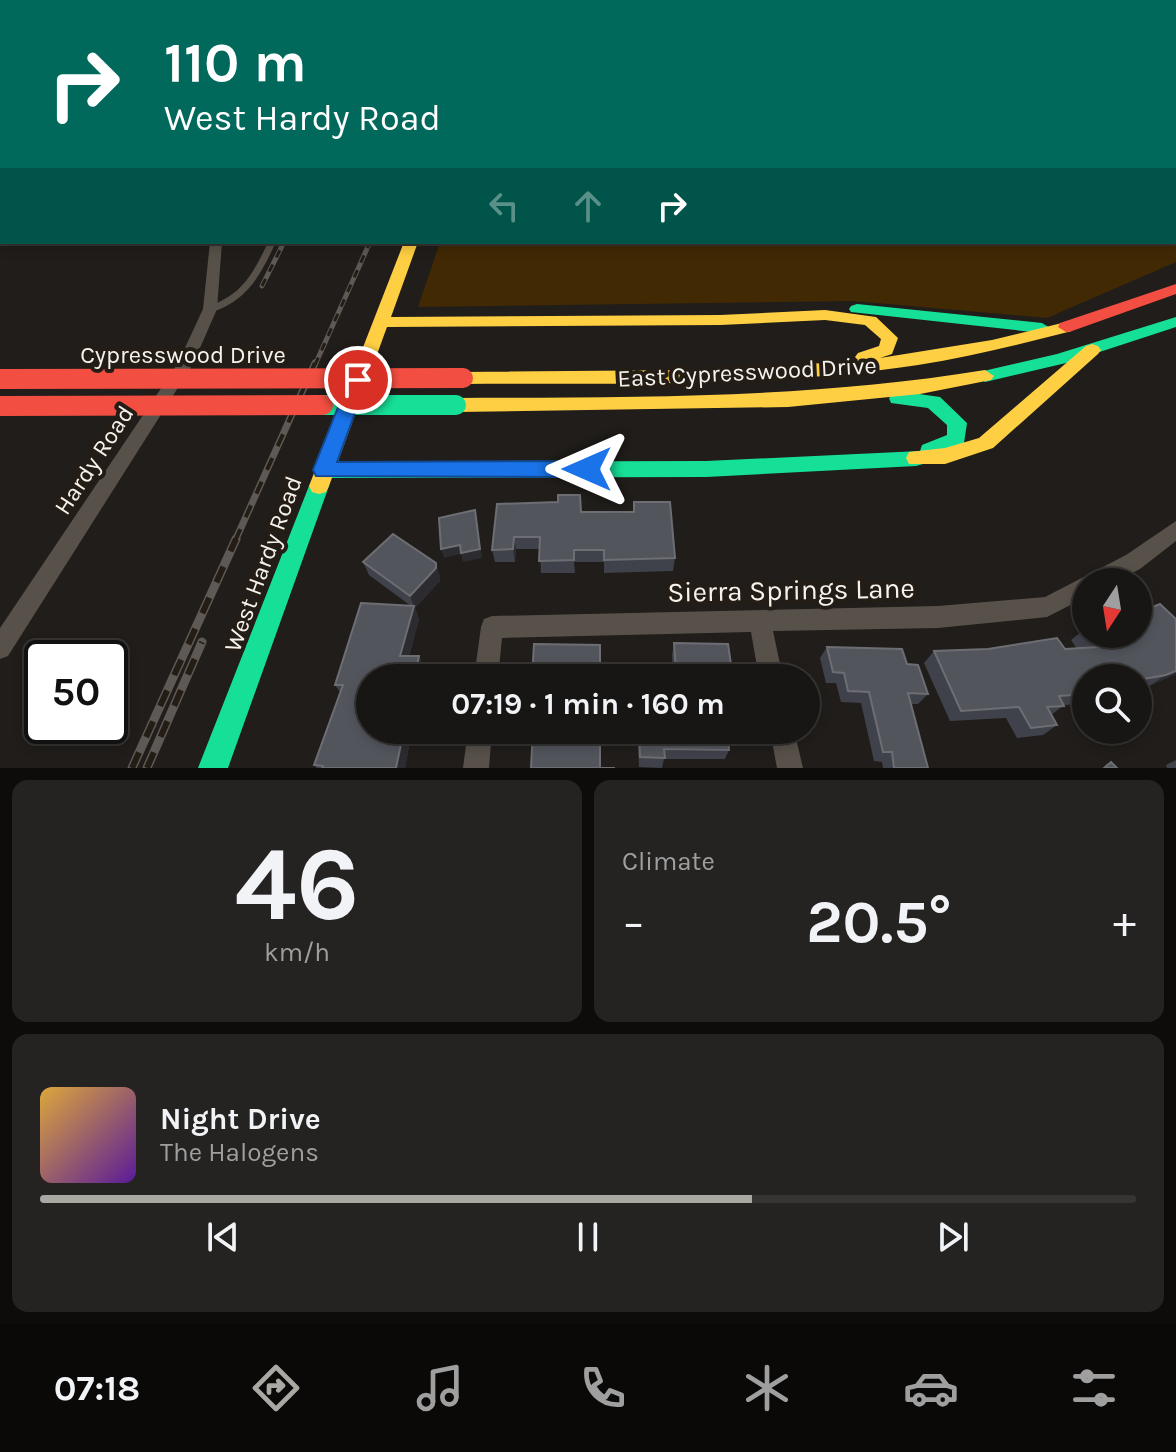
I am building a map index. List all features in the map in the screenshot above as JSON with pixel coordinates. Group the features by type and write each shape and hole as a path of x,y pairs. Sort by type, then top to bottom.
{"main road":[{"name":"West Hardy Road","path":"213,768 410,244"},
{"name":"East Cypresswood Drive","path":"463,378 724,374 818,370 925,359 1096,320 1176,289"},
{"path":"380,322 745,320 863,309 1067,328"},
{"path":"724,374 884,355 890,349 892,340 887,331 878,325 860,319 824,315"},
{"path":"1096,320 1125,340"},
{"name":"East Cypresswood Drive","path":"456,405 813,398 942,384 1092,350 1176,322"},
{"path":"323,470 706,469 945,456 986,443 1092,350"},
{"name":"Cypresswood Drive","path":"0,379 463,378"},
{"path":"813,398 924,400 940,406 957,423 957,438 948,445 890,460"},
{"name":"Cypresswood Drive","path":"0,406 456,405"}],"street":[{"name":"Hardy Road","path":"0,648 185,364 210,309 216,244"},
{"path":"1121,568 1176,530"},
{"name":"Sierra Springs Lane","path":"488,664 492,627 938,617 1047,607 1072,594"},
{"path":"760,621 768,664"},
{"path":"476,768 479,744"},
{"path":"785,744 790,768"}],"lane":[{"path":"210,309 239,297 259,271 271,244"}],"shaded area":[{"path":"439,244 1176,244 1176,262 1047,318 853,301 418,307"}],"building":[{"path":"558,495 580,495 581,512 634,512 634,502 670,502 675,558 604,560 604,550 574,550 574,560 539,561 540,537 514,537 513,549 492,550 497,504 558,502"},
{"path":"475,510 480,549 461,553 460,545 441,549 439,518"},
{"path":"393,534 436,563 436,568 410,596 363,562"},
{"path":"361,603 414,606 400,656 419,656 418,664 356,664 356,744 401,744 396,768 322,768 314,765 343,685 335,685"},
{"path":"1160,604 1176,619 1176,671 1152,678 1152,664 1072,664 1072,695 1059,696 1064,706 1047,707 1057,725 1031,728 1019,707 961,711 934,651 988,649 1057,638 1065,649 1152,648 1152,607"},
{"path":"674,643 728,644 731,664 676,664"},
{"path":"534,644 600,645 600,664 533,664"},
{"path":"827,647 902,649 907,664 918,665 928,694 908,693 928,768 894,768 892,752 883,752 869,692 848,691 844,673 833,672"},
{"path":"532,744 600,744 600,768 531,768"},
{"path":"640,744 728,744 729,750 664,749 665,758 640,757"}],"railway":[{"path":"262,286 283,244"},
{"path":"315,365 369,244"},
{"path":"235,541 315,363"},
{"path":"132,768 236,539"},
{"path":"147,768 202,642"}],"traffic: fast":[{"path":"857,309 1042,328"},
{"path":"985,376 1060,359 1176,322"},
{"path":"898,398 933,402 957,423 957,438 948,445 929,450"},
{"path":"323,405 456,405"},
{"path":"323,470 706,469 916,458"},
{"path":"213,768 319,486"}],"traffic: slow":[{"path":"319,486 410,244"},
{"path":"380,322 720,320 825,315 870,321 890,338 886,350 864,357"},
{"path":"463,378 691,376 843,368 992,346 1066,327"},
{"path":"916,458 945,456 986,443 1092,350"},
{"path":"456,405 788,400 920,387 985,376"}],"traffic: jam":[{"path":"1066,327 1176,289"},
{"path":"0,379 463,378"},
{"path":"0,406 323,405"}],"route":[{"path":"358,380 323,470 587,469"}]}
